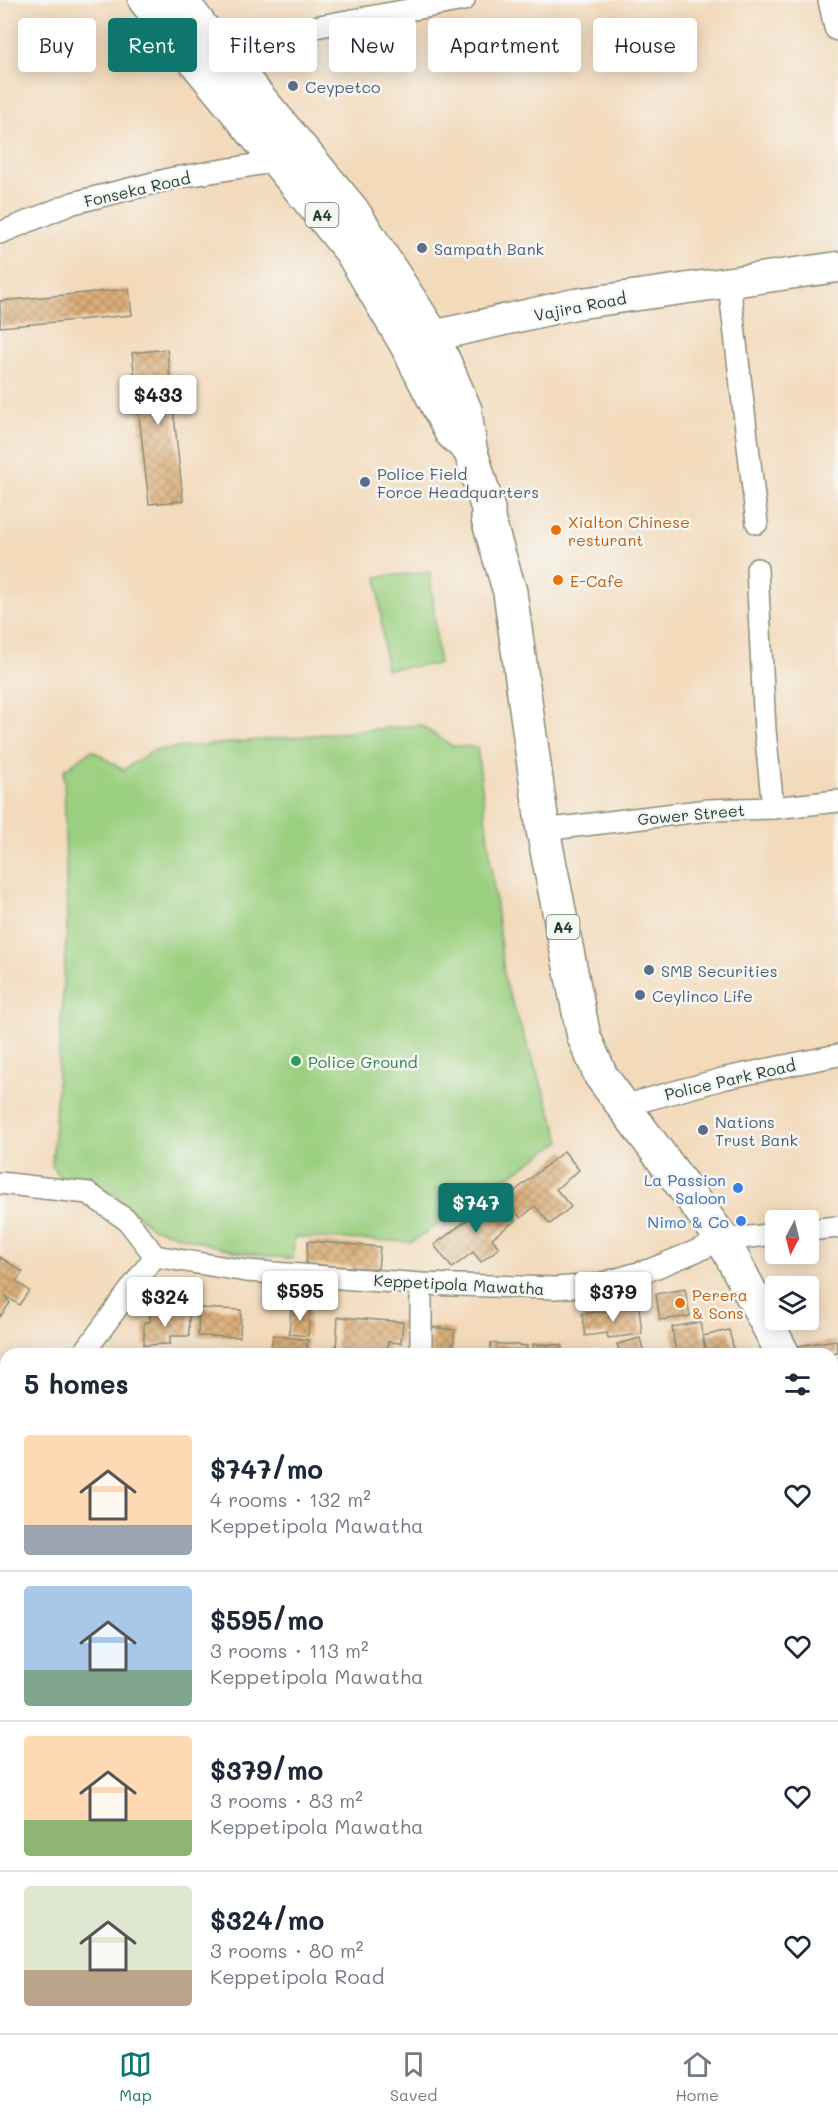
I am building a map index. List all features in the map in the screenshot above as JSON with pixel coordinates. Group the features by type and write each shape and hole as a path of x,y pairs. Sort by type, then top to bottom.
{"highway":[{"name":"A4","path":"146,0 279,161 419,339"},
{"name":"A4","path":"181,0 209,38"},
{"name":"A4","path":"237,72 352,210 419,339 450,432 470,449 489,509 488,519 510,592 543,830 584,1037 601,1076 723,1240 780,1348"}],"main road":[{"name":"Vajira Road","path":"419,339 575,304 838,267"}],"street":[{"path":"317,26 464,0"},
{"path":"832,0 838,27"},
{"name":"Fonseka Road","path":"0,233 73,203 174,178 279,161"},
{"path":"729,283 757,523"},
{"path":"757,569 765,730 773,808"},
{"name":"Gower Street","path":"543,830 708,810 773,808 838,801"},
{"name":"Police Park Road","path":"622,1106 726,1078 838,1055"},
{"path":"0,1182 88,1193 128,1221 155,1256 87,1348"},
{"path":"819,1229 838,1227"},
{"name":"Keppetipola Mawatha","path":"155,1256 246,1271 421,1284 555,1288 596,1285 652,1269 723,1240 765,1235"},
{"path":"421,1284 421,1348"}],"green space":[{"path":"430,572 439,664 386,669 377,577"},
{"name":"Police Ground","path":"420,725 452,746 477,747 505,982 561,1141 412,1242 294,1237 293,1259 236,1252 152,1228 113,1193 65,1184 52,1166 67,926 64,770 92,750 123,770 154,750"}],"building":[{"path":"129,289 132,315 0,327 0,301"},
{"path":"167,349 183,501 149,504 132,353"},
{"path":"564,1151 579,1170 556,1189 571,1207 550,1224 535,1206 521,1218 505,1199"},
{"path":"498,1197 516,1220 492,1238 499,1248 481,1262 473,1252 452,1268 434,1245"},
{"path":"308,1241 380,1247 378,1269 306,1264"},
{"path":"0,1257 23,1272 16,1281 29,1291 19,1305 5,1295 10,1303 0,1317"},
{"path":"685,1289 690,1316 660,1320 656,1294"},
{"path":"639,1307 642,1334 608,1338 607,1333 585,1336 582,1314"},
{"path":"199,1308 241,1310 240,1337 198,1336"},
{"path":"291,1309 310,1310 308,1336 289,1334"},
{"path":"150,1314 189,1314 189,1336 170,1336 170,1344 144,1345 144,1322 150,1322"},
{"path":"338,1317 403,1322 401,1343 388,1342 388,1348 336,1348"},
{"path":"700,1322 705,1348 675,1348 672,1327"},
{"path":"432,1327 455,1330 453,1348 430,1348"},
{"path":"729,1330 734,1348 706,1348 703,1336"},
{"path":"273,1335 308,1340 307,1348 271,1348"},
{"path":"640,1338 642,1348 618,1348 617,1344"},
{"path":"836,1340 837,1348 798,1348 797,1346"},
{"path":"491,1343 527,1346 527,1348 491,1348"},
{"path":"533,1344 562,1345 562,1348 533,1348"}],"place":[{"name":"Ceypetco","path":"293,86"},
{"name":"Sampath Bank","path":"422,248"},
{"name":"Police Field Force Headquarters","path":"365,482"},
{"name":"Xialton Chinese resturant","path":"556,530"},
{"name":"E-Cafe","path":"558,580"},
{"name":"SMB Securities","path":"649,970"},
{"name":"Ceylinco Life","path":"640,995"},
{"name":"Police Ground","path":"296,1061"},
{"name":"Nations Trust Bank","path":"703,1130"},
{"name":"La Passion Saloon","path":"738,1188"},
{"name":"Nimo & Co","path":"741,1221"},
{"name":"Perera & Sons","path":"680,1303"}]}
